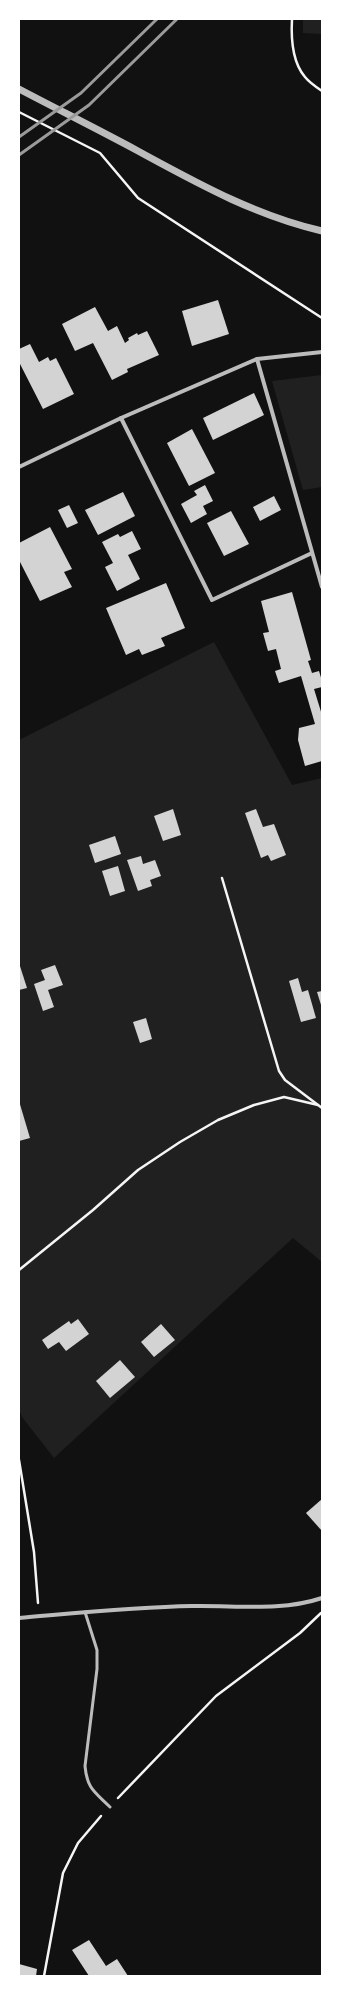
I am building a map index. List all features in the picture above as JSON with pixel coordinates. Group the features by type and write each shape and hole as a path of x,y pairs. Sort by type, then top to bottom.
{"street":[{"path":"19,89 200,185 297,225 322,231"},
{"path":"19,467 121,418 257,359 322,352"},
{"path":"257,359 322,586"},
{"path":"121,418 212,600 312,553"},
{"path":"19,1618 85,1612 192,1606 279,1607 309,1602 322,1598"}],"lane":[{"path":"85,1612 97,1650 98,1669 85,1766 86,1780 90,1788 110,1807"}],"path":[{"path":"292,19 293,46 298,65 305,77 322,92"},
{"path":"19,112 100,153 138,198 322,318"},
{"path":"222,878 279,1071 285,1080 322,1108"},
{"path":"19,1270 93,1210 138,1170 180,1142 218,1120 254,1105 284,1097 318,1105"},
{"path":"19,1460 34,1552 39,1616"},
{"path":"44,1976 63,1873 78,1843 110,1807 216,1696 300,1633 322,1612"}],"shaded area":[{"path":"303,19 322,19 322,34 303,33"},
{"path":"322,375 322,487 303,490 272,381"},
{"path":"214,642 292,785 322,778 322,1262 293,1238 54,1458 22,1417 19,1409 19,740"}],"building":[{"path":"218,300 229,334 192,346 182,311"},
{"path":"95,307 108,331 117,326 125,343 129,340 128,338 137,333 138,335 147,331 159,355 127,369 128,372 112,380 93,343 75,351 62,324"},
{"path":"30,344 39,362 48,357 50,361 56,358 74,394 43,409 19,362 19,349"},
{"path":"254,393 264,415 213,440 203,418"},
{"path":"192,429 215,473 189,486 167,443"},
{"path":"205,485 213,501 203,506 207,514 191,523 181,504 197,495 194,491"},
{"path":"123,492 135,516 98,535 85,510"},
{"path":"274,496 281,510 260,521 253,507"},
{"path":"69,505 78,523 67,528 58,510"},
{"path":"231,511 249,544 224,556 207,523"},
{"path":"50,527 72,569 64,572 72,587 40,601 19,560 19,543"},
{"path":"132,531 141,549 128,555 140,579 117,591 105,567 113,563 102,542 118,534 120,537"},
{"path":"166,583 185,628 161,638 165,646 142,655 139,649 126,655 106,608"},
{"path":"292,592 311,660 308,661 312,673 319,671 322,681 322,687 314,689 322,715 322,761 305,766 298,740 299,728 315,724 301,676 279,683 275,671 281,669 276,649 268,651 263,633 269,632 261,601"},
{"path":"173,809 181,835 163,841 154,816"},
{"path":"256,809 263,827 274,824 286,855 271,861 268,855 261,858 245,813"},
{"path":"115,836 121,854 95,863 89,845"},
{"path":"141,856 143,864 155,860 161,876 150,880 152,886 138,891 127,860"},
{"path":"118,866 125,891 110,896 102,871"},
{"path":"19,963 27,988 19,990"},
{"path":"55,965 63,985 48,990 54,1007 43,1011 34,984 45,980 41,970"},
{"path":"298,978 302,992 308,990 316,1018 301,1022 289,981"},
{"path":"322,991 322,1008 317,992"},
{"path":"146,1018 152,1039 140,1043 133,1022"},
{"path":"19,1101 30,1138 19,1141"},
{"path":"78,1319 89,1334 66,1351 59,1342 48,1349 42,1340 69,1321 71,1324"},
{"path":"161,1324 175,1340 154,1357 141,1342"},
{"path":"120,1360 135,1377 110,1398 96,1381"},
{"path":"322,1499 322,1531 306,1513"},
{"path":"89,1940 106,1966 117,1959 128,1976 89,1976 72,1950"},
{"path":"19,1964 37,1969 36,1976 19,1976"}],"railway":[{"path":"19,137 81,93 157,19"},
{"path":"19,155 89,105 177,19"}]}
